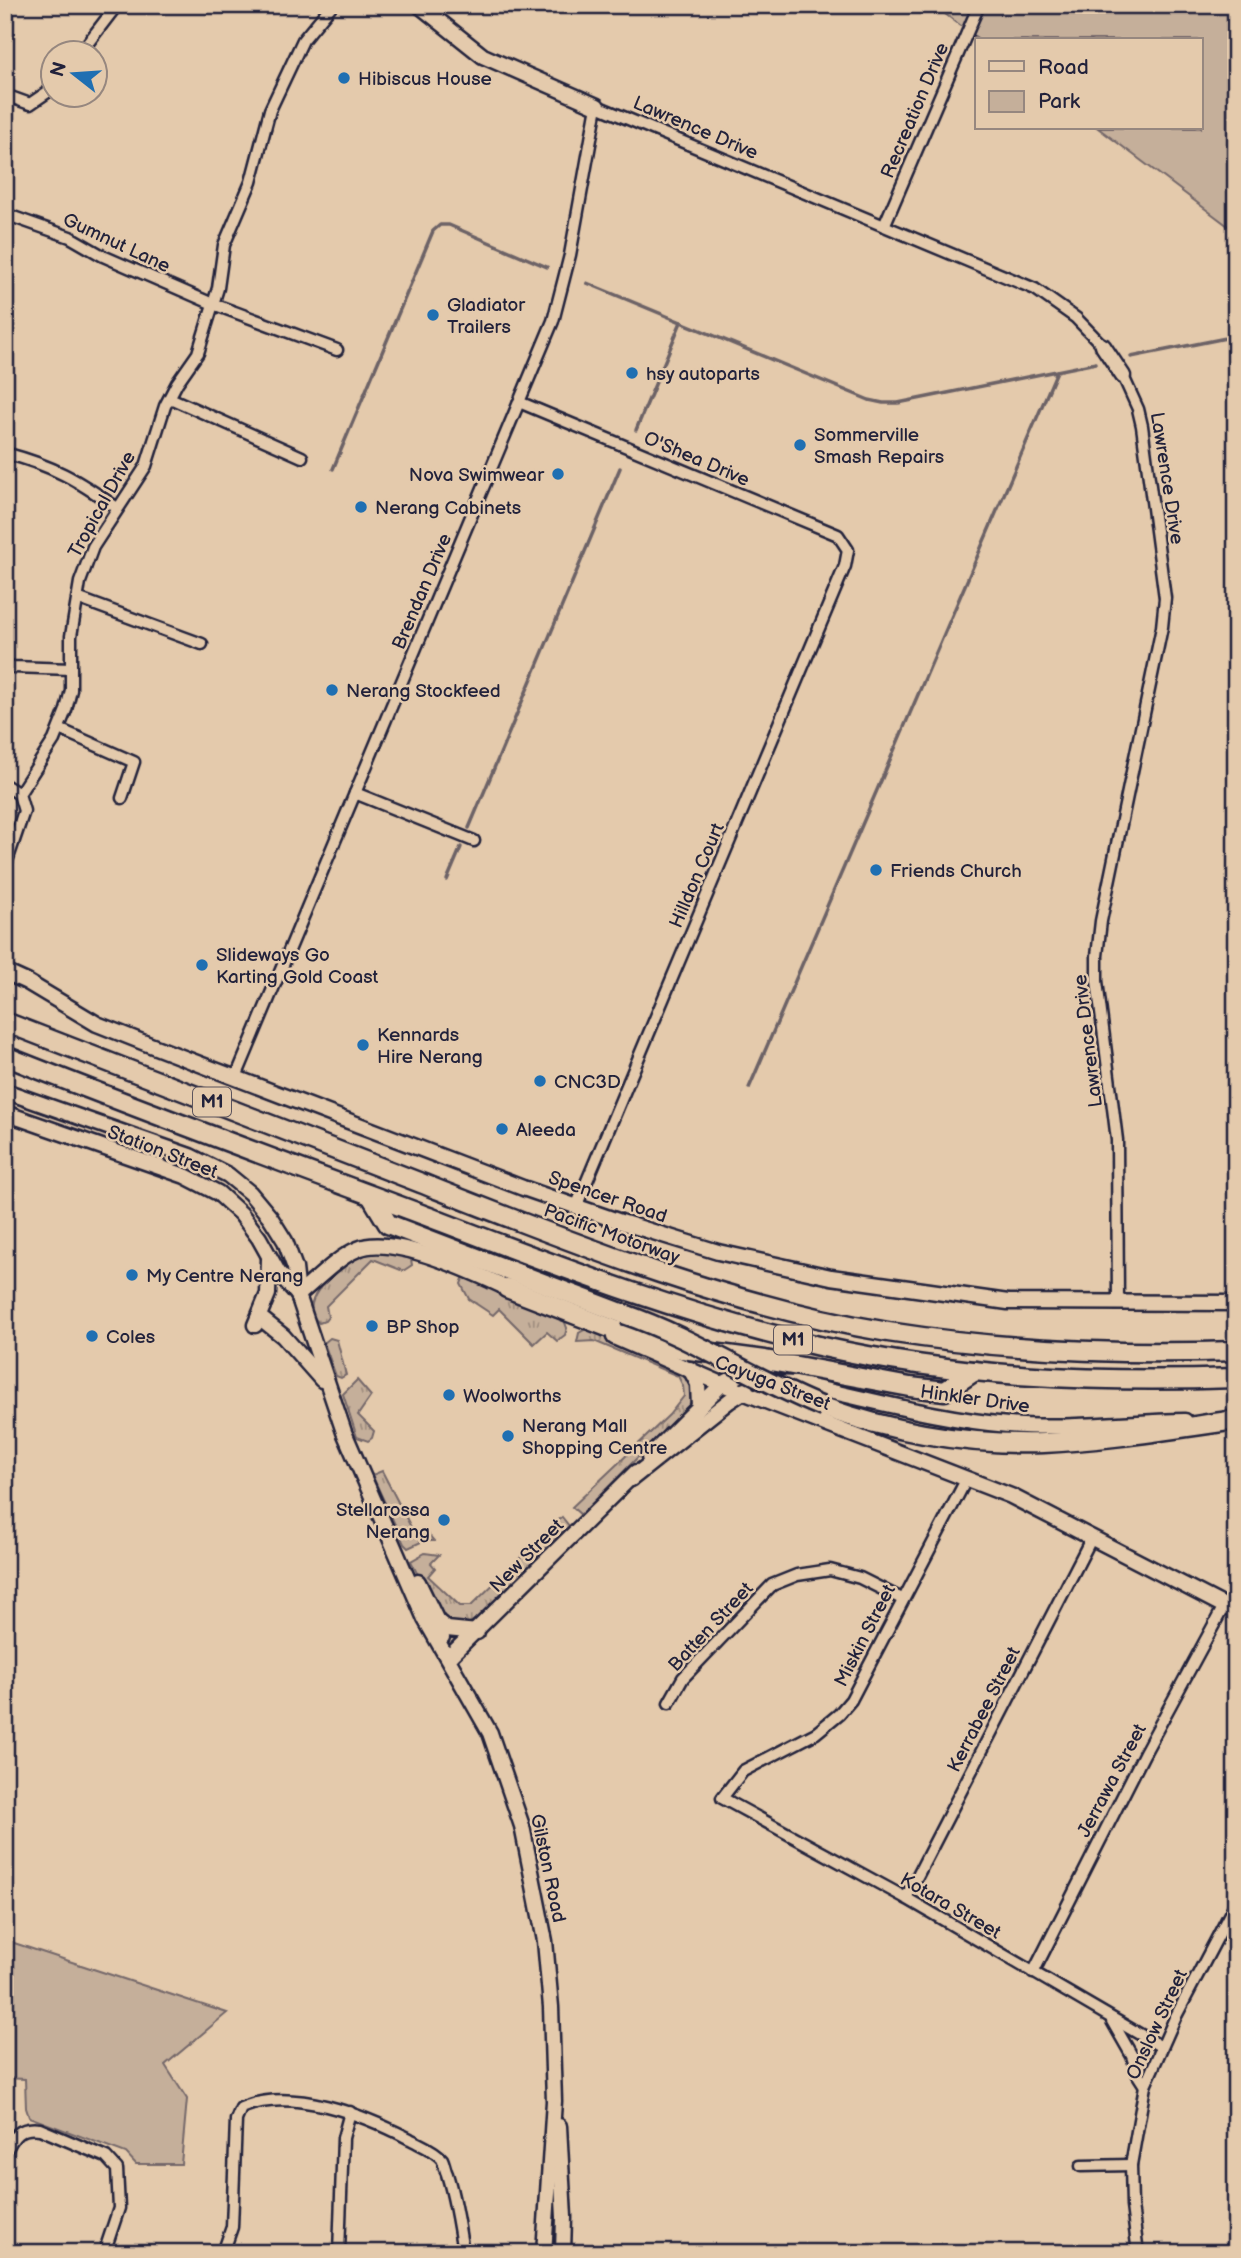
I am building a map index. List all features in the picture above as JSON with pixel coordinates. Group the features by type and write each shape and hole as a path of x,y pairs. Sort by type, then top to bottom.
{"highway":[{"name":"Pacific Motorway","path":"5,1022 597,1252 729,1295 886,1331 986,1344 1081,1352 1236,1351"},
{"name":"M1","path":"5,1056 184,1127 594,1280 685,1311 821,1347 975,1371 1082,1379 1236,1378"},
{"path":"371,1196 388,1224 677,1335 763,1381 852,1417 912,1431 1011,1442 1085,1440 1236,1420"},
{"path":"508,1288 623,1333 682,1349 945,1391 975,1371"}],"street":[{"path":"92,38 117,5"},
{"name":"Tropical Drive","path":"19,794 59,729 71,690 71,636 79,582 93,547 146,466 170,398 198,354 213,304 224,245 251,182 270,110 303,40 332,5"},
{"name":"Lawrence Drive","path":"419,5 483,56 1035,289 1076,318 1103,346 1123,376 1138,409 1144,434 1165,598 1162,627 1101,921 1097,956 1097,981 1117,1140 1118,1303"},
{"name":"Recreation Drive","path":"884,226 978,6"},
{"path":"5,95 30,104 38,99"},
{"name":"Brendan Drive","path":"236,1077 553,321 563,290 597,106"},
{"name":"Gumnut Lane","path":"5,214 70,237 103,256 213,304 337,350"},
{"path":"170,398 302,457"},
{"name":"O'Shea Drive","path":"519,402 838,535 848,550 848,557"},
{"path":"5,453 41,462 76,479 117,508"},
{"name":"Hilldon Court","path":"576,1207 848,557"},
{"path":"77,598 202,644"},
{"path":"5,664 13,667 71,669"},
{"path":"59,729 134,762 122,798"},
{"path":"5,785 19,794 24,811 5,867"},
{"path":"355,793 474,841"},
{"name":"Spencer Road","path":"5,972 97,1024 576,1207 718,1252 831,1277 1008,1302 1236,1303"},
{"name":"Station Street","path":"5,1091 190,1156 228,1175 258,1201 275,1224 295,1268 298,1295"},
{"name":"Station Street","path":"5,1114 185,1176 211,1188 248,1221 278,1272 298,1295"},
{"name":"Cayuga Street","path":"298,1295 354,1250 378,1245 396,1247 437,1259 722,1384 1018,1499 1230,1609"},
{"path":"268,1255 269,1289 259,1322 304,1357 330,1389"},
{"name":"Gilston Road","path":"298,1295 344,1433 425,1619 490,1733 522,1826 545,1941 551,2007 554,2101 544,2253"},
{"path":"690,1369 697,1380 699,1406"},
{"name":"Hinkler Drive","path":"722,1384 740,1375 758,1373 796,1384 948,1416 1007,1425 1068,1426 1236,1420"},
{"name":"Hinkler Drive","path":"743,1392 771,1383 796,1384"},
{"name":"New Street","path":"448,1658 631,1479 663,1441 722,1384"},
{"name":"New Street","path":"631,1479 743,1392"},
{"name":"Miskin Street","path":"722,1798 743,1771 816,1733 839,1714 861,1682 967,1478"},
{"name":"Gilston Road","path":"368,1489 437,1621 448,1658"},
{"name":"Kerrabee Street","path":"906,1898 1092,1537"},
{"name":"Batten Street","path":"669,1703 683,1678 772,1586 797,1575 831,1570 860,1578 902,1599"},
{"name":"Jerrawa Street","path":"1032,1973 1132,1779 1230,1609"},
{"path":"437,1621 447,1629 477,1632"},
{"name":"Kotara Street","path":"722,1798 906,1898 1160,2046"},
{"name":"Onslow Street","path":"1138,2253 1132,2206 1131,2165 1145,2086 1160,2046 1236,1902"},
{"path":"1112,2020 1145,2086"},
{"name":"Gilston Road","path":"554,2101 559,2125 564,2217 563,2253"},
{"path":"223,2253 232,2227 236,2120 241,2108 256,2102 304,2102 350,2112 434,2152 442,2159 456,2204 463,2253"},
{"path":"338,2253 344,2138 350,2112"},
{"path":"5,2154 16,2133 31,2128 40,2129 106,2157 114,2164 117,2169 120,2208 104,2253"},
{"path":"1081,2166 1131,2165"}],"green space":[{"path":"933,5 1236,5 1236,232 1101,130 1202,130 1202,38 977,38"},
{"path":"386,1251 411,1259 412,1265 403,1271 373,1259 326,1306 328,1317 319,1323 313,1315 312,1307 314,1298 326,1281 353,1260"},
{"path":"464,1276 564,1320 567,1328 565,1335 557,1341 547,1332 534,1344 499,1309 493,1315 469,1299 461,1284"},
{"path":"586,1329 682,1371 690,1377 692,1384 690,1404 581,1515 572,1507 669,1415 684,1396 678,1376 594,1341 577,1342 579,1333"},
{"path":"330,1338 337,1340 346,1375 341,1378 336,1376 324,1343"},
{"path":"357,1380 371,1396 358,1415 374,1431 368,1441 357,1437 343,1394"},
{"path":"382,1471 413,1531 428,1534 434,1541 423,1541 408,1548 404,1544 372,1475"},
{"path":"562,1517 569,1526 477,1618 468,1624 453,1625 435,1610 411,1561 425,1553 439,1555 431,1563 435,1568 428,1576 460,1606 471,1606"},
{"path":"5,1940 227,2013 165,2065 187,2099 181,2164 136,2164 126,2153 29,2117 25,2079 5,2078"}],"waterway":[{"path":"333,469 433,231 440,225 449,225 547,267"},
{"path":"587,283 869,400 883,403 898,403 1096,363"},
{"path":"636,430 681,322"},
{"path":"1131,357 1236,336"},
{"path":"749,1088 1057,371"},
{"path":"469,828 620,468"},
{"path":"447,880 461,847"}],"place":[{"name":"Hibiscus House","path":"344,78"},
{"name":"Gladiator Trailers","path":"433,315"},
{"name":"hsy autoparts","path":"632,373"},
{"name":"Sommerville Smash Repairs","path":"800,445"},
{"name":"Nova Swimwear","path":"558,474"},
{"name":"Nerang Cabinets","path":"361,507"},
{"name":"Nerang Stockfeed","path":"332,690"},
{"name":"Friends Church","path":"876,870"},
{"name":"Slideways Go Karting Gold Coast","path":"202,965"},
{"name":"Kennards Hire Nerang","path":"363,1045"},
{"name":"CNC3D","path":"540,1081"},
{"name":"Aleeda","path":"502,1129"},
{"name":"My Centre Nerang","path":"132,1275"},
{"name":"BP Shop","path":"372,1326"},
{"name":"Coles","path":"92,1336"},
{"name":"Woolworths","path":"449,1395"},
{"name":"Nerang Mall Shopping Centre","path":"508,1436"},
{"name":"Stellarossa Nerang","path":"444,1520"}]}
